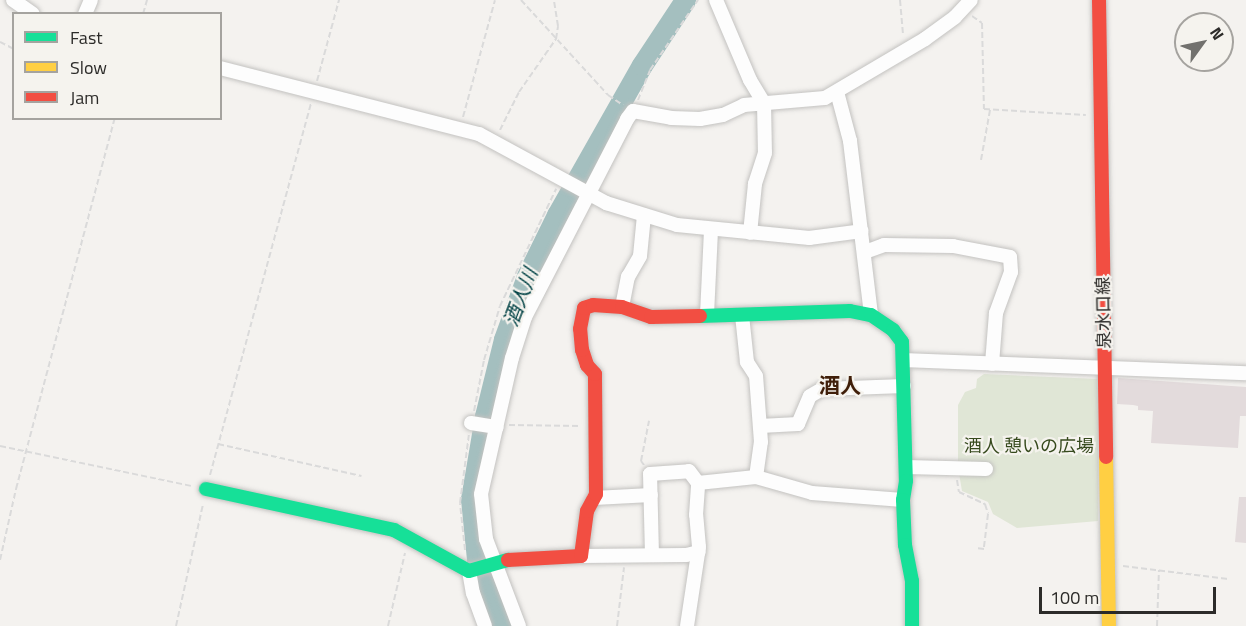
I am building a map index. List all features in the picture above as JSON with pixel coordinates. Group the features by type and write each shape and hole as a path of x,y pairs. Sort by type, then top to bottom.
{"street":[{"path":"13,0 30,12"},
{"path":"716,0 750,80 764,103 765,153 755,184 750,233"},
{"name":"泉水口線","path":"1099,0 1109,626"},
{"path":"519,626 486,539 481,494 512,358 525,316 587,194 633,111 671,118 700,119 723,115 744,105 825,98 925,39 966,5"},
{"path":"222,68 460,129 494,141 587,194 677,225 809,238 862,231"},
{"path":"837,92 850,141 871,315"},
{"path":"622,307 628,277 640,256 644,215"},
{"path":"707,315 711,229"},
{"path":"865,252 884,245 953,246 1010,257 1011,272 996,313 992,364"},
{"path":"581,555 587,511 594,498 596,426 596,375 587,365 582,350 580,329 584,308 593,305 622,307 651,317 850,311 871,315 893,330 902,342 906,467 903,500 905,545 912,582 912,626"},
{"path":"742,315 747,362 756,376 761,442 756,477"},
{"path":"903,360 1246,373"},
{"path":"760,426 798,424 810,396 822,389 904,386"},
{"path":"471,423 497,427"},
{"path":"906,467 986,469"},
{"path":"652,555 651,474 689,471 698,483 696,515 699,552 687,626"},
{"path":"698,483 756,477 812,494 903,500"},
{"path":"206,489 374,525 408,537 469,571 516,558 581,555 686,555 699,552"},
{"path":"594,498 651,495"},
{"path":"469,571 472,593 485,626"}],"path":[{"path":"176,626 206,489 339,0"},
{"path":"460,129 495,0"},
{"path":"521,0 608,95 633,111 650,70 698,0"},
{"path":"494,141 519,92 556,39 558,26 554,0"},
{"path":"900,0 905,50"},
{"path":"966,5 982,23 984,109 1101,116"},
{"path":"981,160 990,110"},
{"path":"0,560 26,451 114,120"},
{"path":"469,571 460,503 462,473 484,360 501,306 561,180"},
{"path":"649,421 641,460 651,474"},
{"path":"497,427 516,423 596,426"},
{"path":"218,444 361,476"},
{"path":"0,446 206,489"},
{"path":"956,468 959,492 985,504 988,514 984,549 976,548"},
{"path":"388,626 408,537"},
{"path":"617,626 626,555"},
{"path":"1108,564 1228,579"},
{"path":"1157,626 1159,570"}],"green space":[{"name":"酒人 憩いの広場","path":"984,374 1098,379 1098,521 1017,528 993,514 988,502 962,491 958,467 958,405 965,392 976,388 977,379"}],"building":[{"path":"1118,378 1246,387 1246,416 1240,416 1238,448 1151,443 1153,411 1138,410 1138,406 1133,405 1117,404"},
{"path":"1239,497 1246,497 1246,543 1235,542"}],"waterway":[{"name":"酒人川","path":"501,626 477,559 471,499 485,416 504,339 527,276 557,215 642,65 685,0"}],"traffic: fast":[{"path":"700,316 850,311 871,315 893,330 902,342 906,481 903,500 905,545 912,581 912,626"},
{"path":"206,489 394,530 469,571 508,560"}],"traffic: slow":[{"path":"1106,457 1109,626"}],"traffic: jam":[{"path":"1099,0 1106,457"},
{"path":"508,560 581,556 587,511 596,494 595,374 587,365 582,350 580,329 584,308 593,305 622,307 651,317 700,316"}],"district":[{"name":"酒人","path":"840,385"}]}
